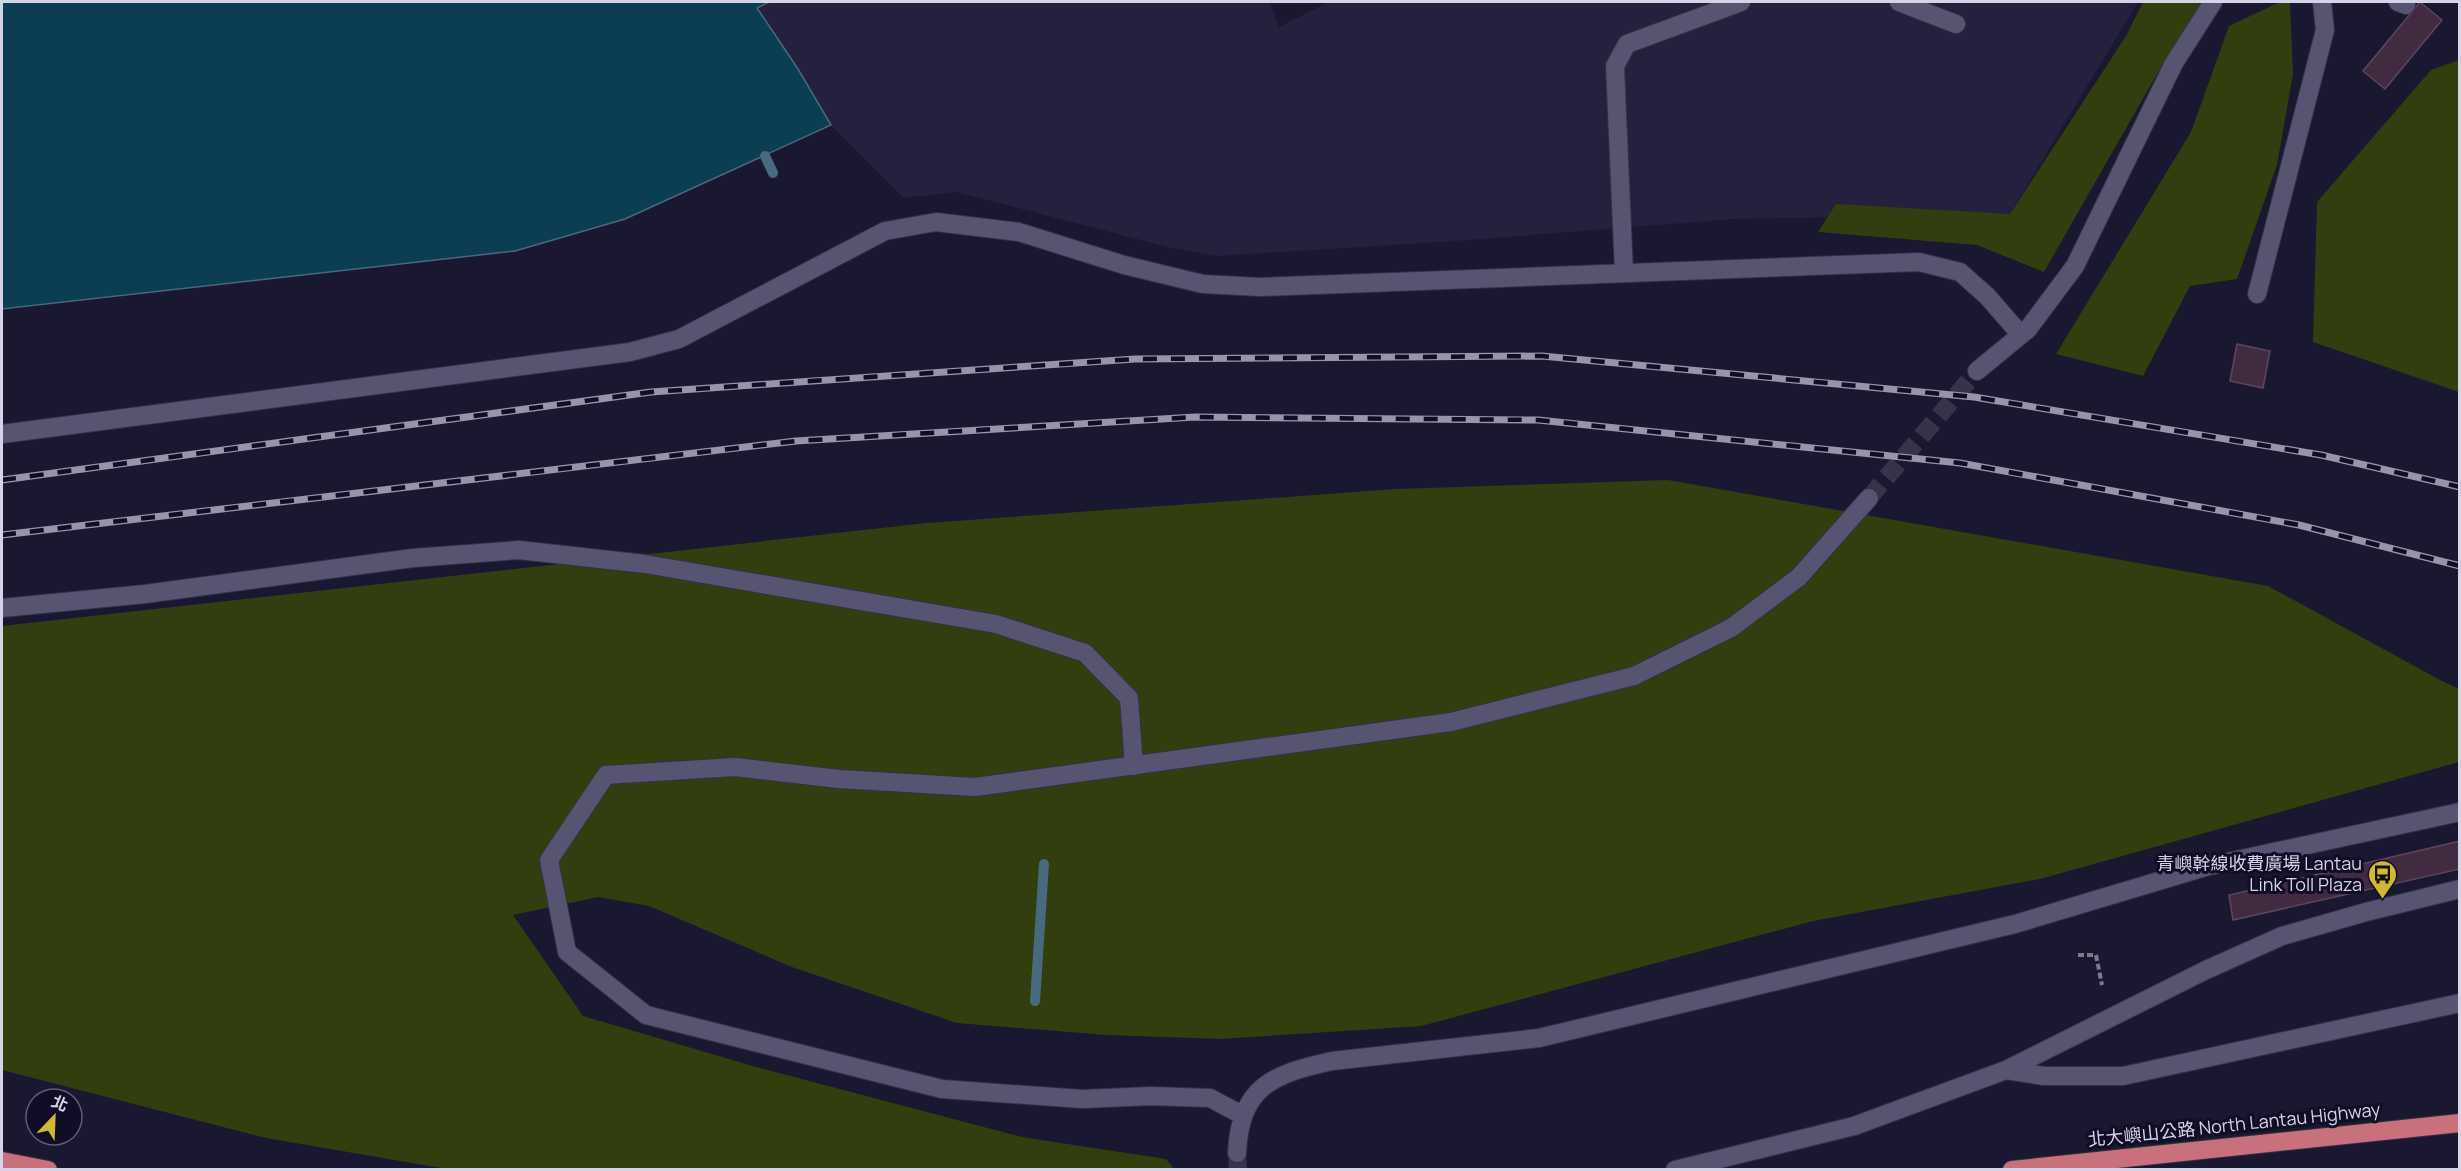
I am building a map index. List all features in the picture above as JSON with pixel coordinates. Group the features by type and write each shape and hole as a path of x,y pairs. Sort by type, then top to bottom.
{"highway":[{"name":"北大嶼山公路 North Lantau Highway","path":"2012,1170 2460,1123"},
{"path":"2,1161 48,1170"}],"lane":[{"path":"1624,273 1615,66 1628,44 1741,2"},
{"path":"1899,2 1956,24"},
{"path":"1977,370 2028,329 2075,266 2174,63 2213,2"},
{"path":"2257,294 2325,30 2322,2"},
{"path":"2,434 630,352 679,339 885,231 936,222 1019,232 1124,265 1203,284 1260,287 1919,262 1960,272 1987,296 2021,334"},
{"path":"1242,1115 1210,1098 1151,1096 1082,1100 942,1089 646,1015 567,952 549,860 606,775 735,767 839,779 975,787 1451,722 1634,676 1731,628 1799,577 1869,498"},
{"path":"2,608 145,594 413,558 519,550 645,564 996,624 1085,653 1129,698 1134,766"},
{"path":"1236,1153 1242,1115 1254,1095 1274,1077 1303,1067 1332,1061 1539,1038 2015,924 2209,866 2460,812"},
{"path":"1675,1170 1854,1126 2006,1070 2206,970 2282,936 2460,889"},
{"path":"2006,1070 2044,1076 2123,1076 2460,1003"}],"path":[{"path":"2078,955 2096,955 2102,985"}],"shaded area":[{"path":"769,2 1270,2 1279,27 1329,2 2138,2 2010,214 1734,219 1456,241 1216,256 1168,247 956,192 904,198 831,125 798,69 757,8"}],"green space":[{"path":"2143,2 2206,2 2165,60 2044,272 1977,245 1818,232 1836,204 2010,214 2126,36"},
{"path":"2280,2 2290,2 2293,74 2277,165 2237,279 2190,286 2143,376 2056,354 2191,132 2229,26"},
{"path":"2460,60 2459,392 2313,342 2317,202 2431,70"},
{"path":"1668,480 2268,586 2459,689 2459,762 2040,879 1813,921 1421,1026 1221,1039 1106,1035 957,1023 792,967 649,906 598,897 513,915 583,1016 756,1067 1022,1137 1166,1159 1174,1169 447,1169 266,1138 84,1091 84,1087 68,1087 2,1070 2,626 927,523 1396,489"}],"water":[{"path":"2,2 769,2 757,8 798,69 831,125 625,219 515,251 2,309"}],"building":[{"path":"2420,2 2442,20 2385,89 2363,71"},
{"path":"2237,344 2270,351 2263,388 2230,381"},
{"path":"2460,841 2460,869 2233,920 2229,895"}],"waterway":[{"path":"765,156 773,173"},
{"path":"1035,1001 1044,864"}],"tunnel":[{"path":"1869,498 1977,371"},
{"path":"1237,1153 1238,1170"}],"railway":[{"path":"2,480 651,392 1135,359 1542,356 1974,397 2321,455 2460,487"},
{"path":"2,535 796,441 1195,417 1538,420 1960,463 2299,525 2460,566"}],"place":[{"name":"青嶼幹線收費廣場 Lantau Link Toll Plaza","path":"2383,900"}]}
